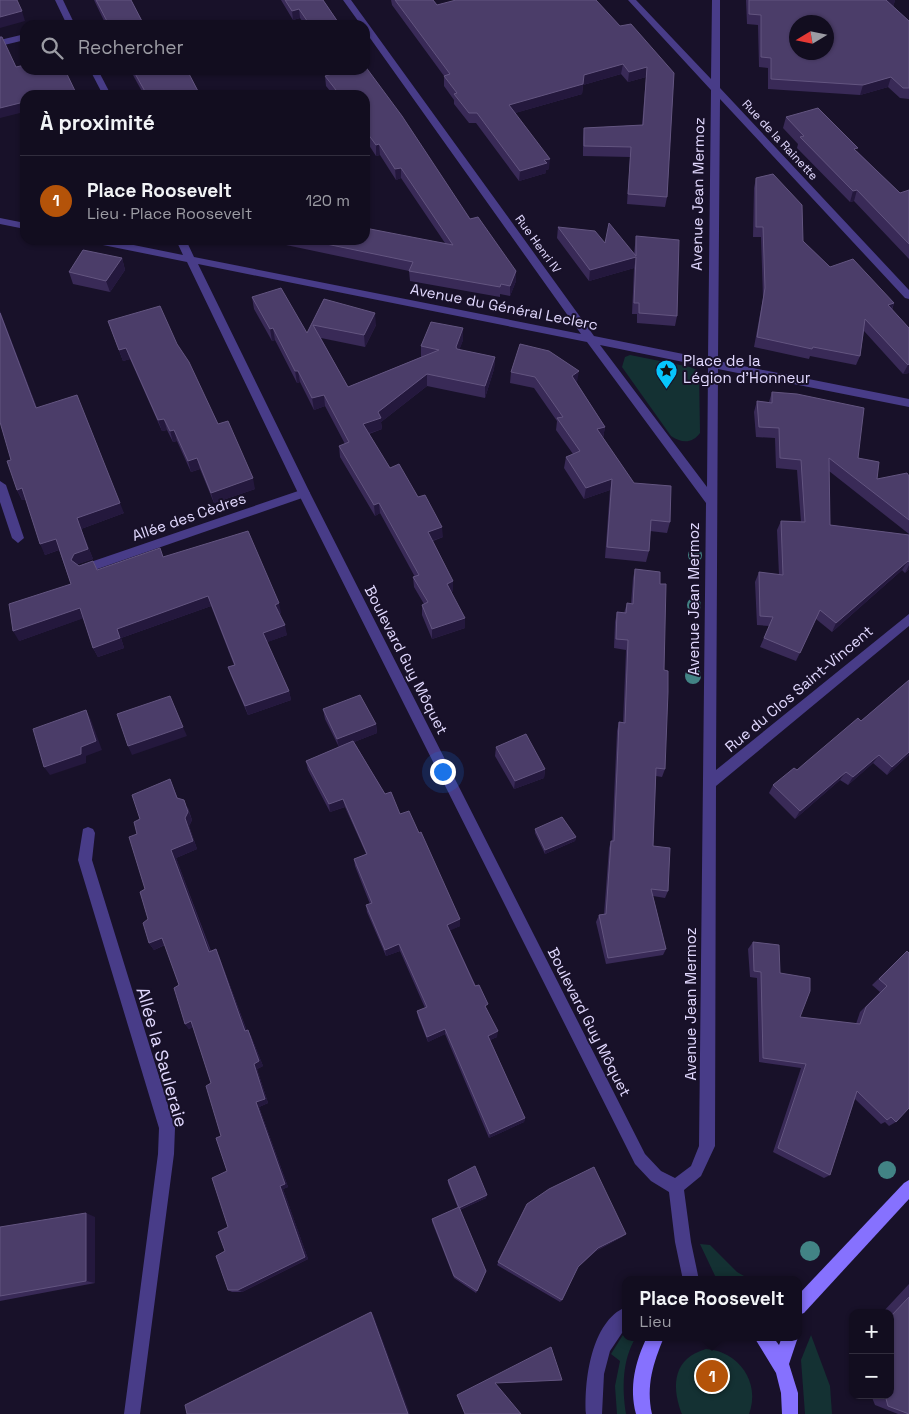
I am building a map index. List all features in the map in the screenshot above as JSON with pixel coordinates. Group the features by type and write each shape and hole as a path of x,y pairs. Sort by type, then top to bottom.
{"main road":[{"path":"802,1303 909,1188"},
{"path":"644,1414 640,1380 646,1354 654,1341"},
{"path":"765,1341 781,1363 788,1385 790,1414"},
{"path":"781,1363 789,1341"}],"street":[{"path":"59,0 69,20"},
{"name":"Rue Henri IV","path":"347,0 361,20"},
{"name":"Rue de la Rainette","path":"632,0 909,296"},
{"name":"Avenue Jean Mermoz","path":"676,1187 696,1170 707,1146 716,0"},
{"name":"Rue Henri IV","path":"370,32 591,340 711,501"},
{"path":"0,43 20,38"},
{"path":"97,75 104,90"},
{"path":"0,221 20,225"},
{"name":"Avenue du Général Leclerc","path":"117,245 909,403"},
{"name":"Boulevard Guy Môquet","path":"184,245 304,493 640,1159 656,1176 676,1187"},
{"path":"0,485 18,538"},
{"name":"Allée des Cèdres","path":"83,569 304,493"},
{"name":"Rue du Clos Saint-Vincent","path":"709,784 909,619"},
{"name":"Allée la Sauleraie","path":"88,833 85,860 166,1128 166,1154 132,1414"},
{"path":"676,1187 683,1242 690,1276"},
{"path":"594,1414 594,1380 599,1358 607,1337 622,1320"}],"green space":[{"path":"630,355 690,367 699,371 700,433 697,437 690,441 682,441 671,436 622,367 625,357"},
{"path":"700,1244 710,1245 737,1272 744,1276 715,1276"},
{"path":"811,1335 830,1386 832,1414 805,1414 801,1360"},
{"path":"622,1336 622,1341 634,1341 628,1355 624,1374 626,1414 617,1414 615,1386 620,1361 611,1354"},
{"path":"706,1349 728,1355 744,1370 752,1391 749,1414 682,1414 676,1392 678,1373 687,1359 695,1353"}],"building":[{"path":"0,0 17,0 22,11 0,17"},
{"path":"96,0 131,0 141,20 106,20"},
{"path":"285,0 323,0 337,20 307,20 299,9 292,11"},
{"path":"395,0 433,0 437,5 456,0 596,0 620,26 631,24 674,73 667,197 628,194 631,147 584,146 584,128 643,125 647,67 629,72 623,64 584,75 583,84 509,105 550,159 544,160 547,163 520,171 477,113 469,113 454,94 457,93 444,76 450,74"},
{"path":"749,0 886,0 909,21 909,88 903,88 891,77 863,85 771,79 771,58 761,57 761,15 749,14"},
{"path":"0,37 2,37 16,67 20,66 20,75 67,75 75,90 20,90 20,103 0,108"},
{"path":"370,73 402,116 470,219 478,217 516,271 510,286 501,284 500,287 409,271 413,262 331,245 370,245 370,229 453,245 401,168 395,169 379,144 376,145 370,137 370,90 336,90 325,76 370,75"},
{"path":"136,75 190,75 197,90 144,90"},
{"path":"818,108 858,148 854,149 900,193 909,190 909,244 857,190 853,191 800,137 804,136 786,117"},
{"path":"773,174 802,205 803,241 830,267 853,259 894,303 888,305 909,328 908,365 865,319 860,356 813,347 812,349 757,337 765,288 763,227 756,227 756,178"},
{"path":"609,223 636,256 636,236 679,240 677,316 639,313 639,303 634,303 636,257 590,270 558,227 595,231 605,243"},
{"path":"83,250 122,258 106,281 69,272"},
{"path":"281,288 307,333 324,299 375,313 364,335 313,325 348,387 439,350 421,346 431,322 463,328 456,347 457,349 495,357 485,386 427,374 378,412 381,418 363,424 390,468 399,464 418,497 425,495 442,527 428,532 453,581 447,584 465,618 432,629 422,605 428,602 413,577 419,575 379,503 374,505 339,446 349,442 324,395 312,398 298,371 295,371 273,328 270,329 252,297"},
{"path":"160,306 177,344 189,362 218,424 228,421 253,478 211,493 197,458 188,461 174,430 170,431 164,419 158,420 126,348 119,350 108,321"},
{"path":"0,313 36,408 77,395 120,503 77,518 88,549 74,554 71,560 79,566 93,561 97,570 160,548 163,557 248,531 279,603 275,605 285,625 263,633 289,691 245,706 228,667 235,665 208,596 117,629 120,638 93,648 80,608 13,631 9,604 71,584 56,539 40,544 22,488 17,490 7,461 11,460 0,422"},
{"path":"520,344 549,351 579,371 572,376 605,427 597,429 634,483 671,486 670,522 651,520 649,551 607,547 612,479 586,488 566,457 580,451 557,418 563,417 535,377 511,372"},
{"path":"772,392 797,394 864,408 858,458 879,462 877,479 907,473 909,476 909,520 829,458 830,525 909,535 909,562 836,623 820,610 800,653 764,638 773,617 760,616 759,572 783,575 781,521 805,522 801,460 780,458 779,428 759,427 757,401 772,403"},
{"path":"635,569 660,572 660,584 666,584 664,670 668,671 668,692 665,769 656,768 653,846 670,848 668,891 651,889 666,949 608,958 599,915 606,914 611,841 614,841 619,722 625,723 628,640 616,639 617,612 626,613 627,603 633,604"},
{"path":"909,680 909,752 892,767 879,755 853,777 846,772 800,811 773,785 794,768 797,770 858,718 861,721"},
{"path":"360,695 376,724 337,739 323,709"},
{"path":"170,696 183,727 128,746 117,714"},
{"path":"86,710 96,741 81,747 81,754 44,767 33,729"},
{"path":"526,734 545,769 515,781 496,747"},
{"path":"353,741 385,794 391,792 400,814 409,811 419,833 421,832 460,919 447,925 475,986 479,985 488,1004 485,1006 498,1031 488,1036 525,1118 490,1134 445,1029 427,1037 417,1011 427,1007 399,944 385,950 366,905 372,903 354,859 367,854 343,799 329,804 306,761"},
{"path":"170,779 177,798 184,800 188,812 185,818 193,841 171,850 209,952 216,949 245,1031 248,1030 259,1061 254,1064 265,1099 256,1102 285,1184 280,1186 305,1257 238,1290 228,1290 216,1256 225,1251 218,1232 228,1227 212,1178 227,1171 216,1138 221,1136 206,1086 211,1083 191,1021 185,1024 174,988 179,985 162,938 149,943 143,923 148,919 140,892 145,889 129,837 137,834 134,822 140,819 132,795"},
{"path":"562,817 576,837 545,850 535,829"},
{"path":"753,942 779,945 780,973 810,978 810,991 800,1017 860,1024 866,1007 887,986 879,979 907,951 909,953 909,1108 896,1122 891,1117 887,1120 857,1091 830,1175 778,1148 806,1064 763,1058 761,972 754,971"},
{"path":"475,1166 487,1195 459,1208 448,1180"},
{"path":"594,1167 626,1234 598,1248 578,1267 562,1300 498,1262 527,1204 549,1189"},
{"path":"459,1207 486,1271 477,1291 454,1276 432,1219"},
{"path":"86,1213 86,1281 0,1296 0,1227"},
{"path":"909,1297 909,1414 888,1406 886,1399 894,1399 894,1313"},
{"path":"371,1312 408,1414 187,1414 185,1405"},
{"path":"551,1347 562,1380 495,1383 521,1414 465,1414 457,1395"}],"place":[{"name":"Place de la Légion d'Honneur","path":"667,389"},
{"name":"Place Roosevelt","path":"712,1376"}]}
